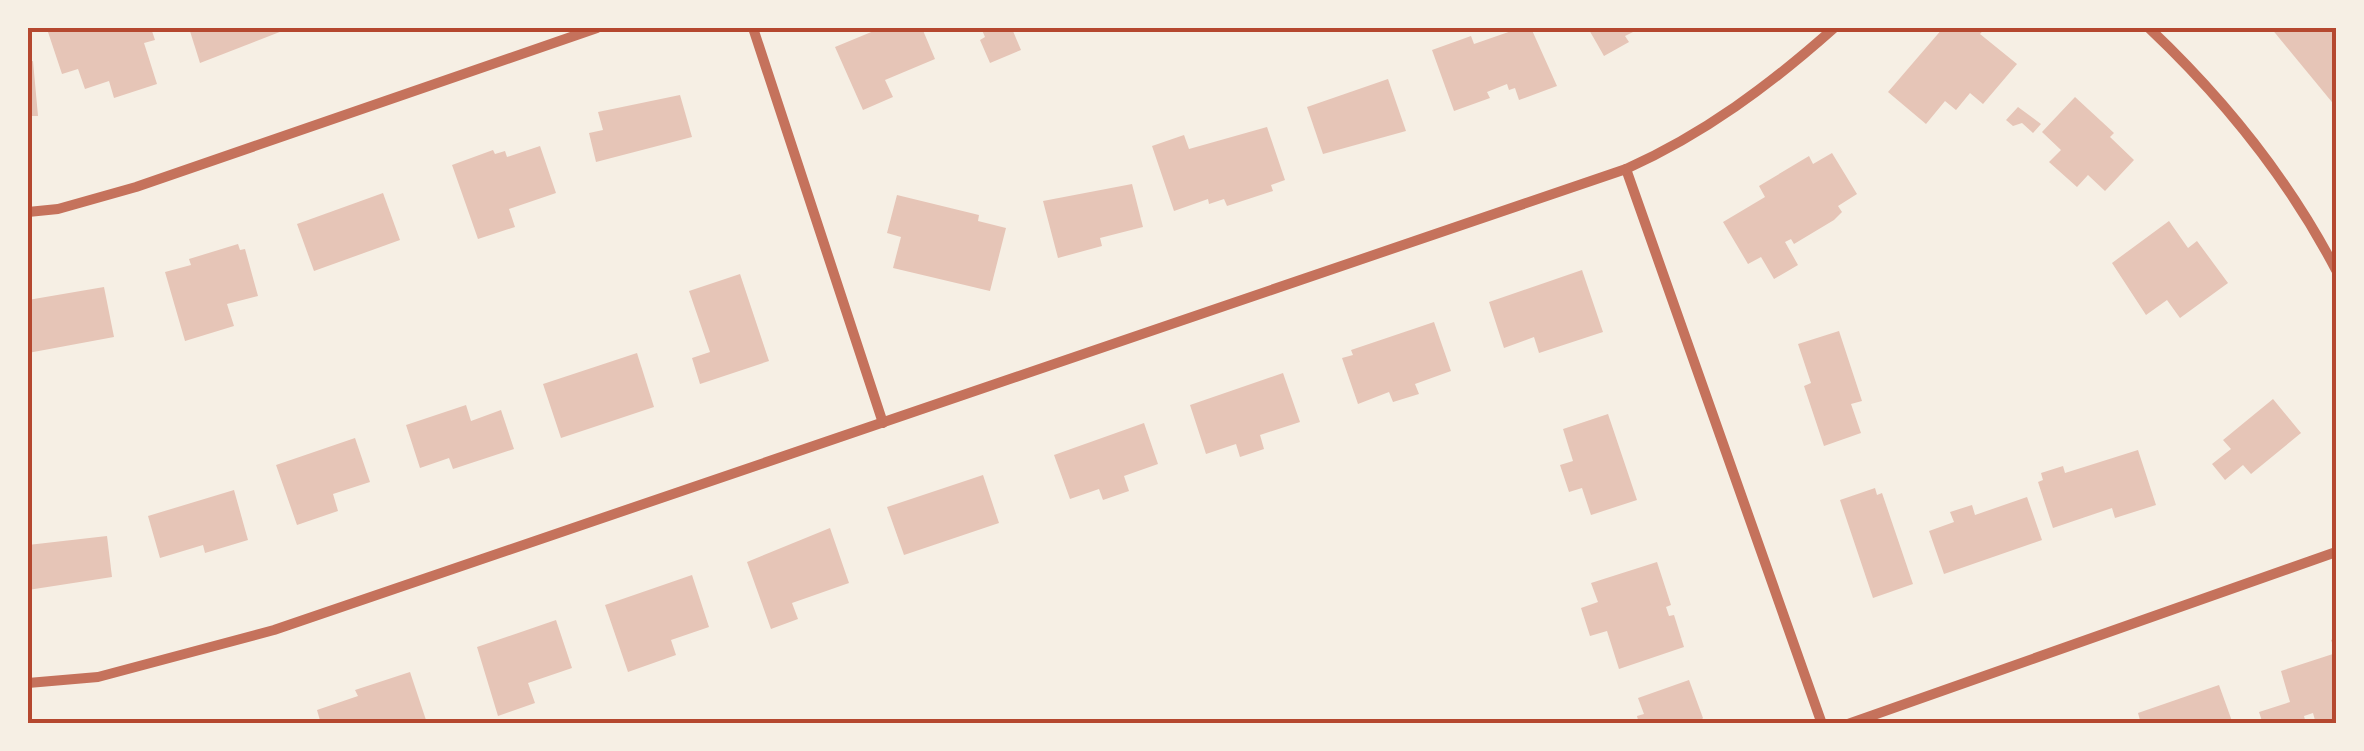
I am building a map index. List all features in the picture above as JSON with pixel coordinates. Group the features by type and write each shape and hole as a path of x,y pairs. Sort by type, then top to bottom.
{"street":[{"path":"28,212 58,209 136,187 596,28"},
{"path":"753,28 883,423"},
{"path":"28,683 98,677 274,630 1626,170 1660,154 1764,90 1834,28"},
{"path":"2148,28 2194,70 2262,153 2336,270"},
{"path":"1626,170 1822,724"},
{"path":"1848,724 2336,552"}],"building":[{"path":"151,28 155,40 144,43 157,84 114,98 109,81 85,89 78,69 62,74 47,29"},
{"path":"189,28 290,28 200,63"},
{"path":"881,28 922,28 935,59 885,80 893,97 863,110 835,47"},
{"path":"981,28 1021,28 1013,31 1021,50 990,63 980,40 985,37"},
{"path":"1531,28 1557,86 1519,100 1515,88 1509,90 1507,84 1487,92 1490,98 1454,111 1432,50 1471,36 1474,44"},
{"path":"1588,28 1641,28 1625,36 1629,42 1604,56"},
{"path":"1943,28 1985,28 1980,34 2017,64 1983,104 1970,93 1956,110 1945,101 1926,124 1888,92"},
{"path":"2271,28 2336,28 2336,107"},
{"path":"33,61 38,116 28,116 28,62"},
{"path":"1388,79 1406,131 1323,154 1307,107"},
{"path":"680,95 692,137 596,162 589,133 603,130 598,112"},
{"path":"2075,97 2114,133 2110,137 2134,160 2105,191 2088,175 2077,187 2049,162 2061,150 2042,132"},
{"path":"2018,107 2041,124 2033,133 2022,123 2013,126 2006,120"},
{"path":"1267,127 1285,180 1271,185 1273,191 1227,206 1224,199 1209,204 1208,199 1174,211 1152,146 1184,135 1189,149"},
{"path":"540,146 556,193 509,209 515,227 478,239 452,165 493,150 495,154 505,151 507,157"},
{"path":"1832,153 1857,194 1838,206 1842,212 1834,220 1794,244 1791,239 1785,242 1798,265 1774,279 1761,257 1748,264 1723,222 1765,197 1759,186 1809,156 1813,164"},
{"path":"1132,184 1143,227 1100,238 1102,246 1058,258 1043,201"},
{"path":"383,193 400,240 314,271 297,224"},
{"path":"897,195 979,215 978,221 1006,228 990,291 893,268 901,237 887,233"},
{"path":"2169,221 2188,248 2197,241 2228,283 2180,318 2167,300 2146,315 2112,263"},
{"path":"238,244 240,250 245,249 258,296 227,304 234,326 185,341 165,272 191,265 189,259"},
{"path":"1582,270 1603,332 1539,353 1534,337 1504,348 1489,302"},
{"path":"740,274 769,361 700,384 692,358 710,352 689,291"},
{"path":"104,287 114,337 28,353 28,300"},
{"path":"1434,322 1451,371 1415,384 1419,394 1393,402 1389,392 1358,404 1342,358 1353,355 1351,350"},
{"path":"1839,331 1862,401 1851,404 1861,433 1824,446 1804,386 1811,383 1798,344"},
{"path":"637,353 654,407 561,438 543,384"},
{"path":"1283,373 1300,422 1260,435 1264,449 1240,457 1236,444 1206,454 1190,405"},
{"path":"2273,399 2301,433 2251,474 2243,465 2225,480 2212,464 2231,449 2223,440"},
{"path":"466,405 471,421 501,410 514,449 453,469 449,458 420,468 406,425"},
{"path":"1608,414 1637,500 1591,515 1582,488 1569,492 1560,465 1573,461 1563,429"},
{"path":"1144,423 1158,464 1124,476 1129,491 1103,500 1099,489 1070,499 1054,455"},
{"path":"355,438 370,482 333,494 338,511 297,525 276,465"},
{"path":"2138,450 2156,505 2115,518 2112,508 2053,528 2038,482 2043,480 2041,473 2063,466 2065,473"},
{"path":"983,475 999,523 904,555 887,507"},
{"path":"1875,488 1877,495 1882,493 1913,584 1873,598 1840,500"},
{"path":"234,490 248,540 205,553 203,545 160,558 148,516"},
{"path":"2027,497 2042,540 1944,574 1929,531 1954,522 1950,512 1972,505 1975,515"},
{"path":"830,528 849,583 792,603 798,619 771,629 747,562"},
{"path":"107,536 112,577 28,590 28,545"},
{"path":"1657,562 1671,605 1666,607 1669,616 1674,615 1684,647 1619,669 1607,631 1590,636 1581,608 1598,602 1591,583"},
{"path":"692,575 709,627 671,640 676,655 628,672 605,605"},
{"path":"556,620 572,668 528,683 535,703 498,716 477,647"},
{"path":"2336,653 2336,722 2316,724 2313,713 2304,716 2306,724 2263,724 2259,712 2290,702 2281,671"},
{"path":"410,672 427,723 321,724 317,710 358,696 355,690"},
{"path":"1689,680 1703,718 1698,724 1639,724 1637,716 1644,714 1638,698"},
{"path":"2219,685 2233,724 2141,724 2138,713"}]}
